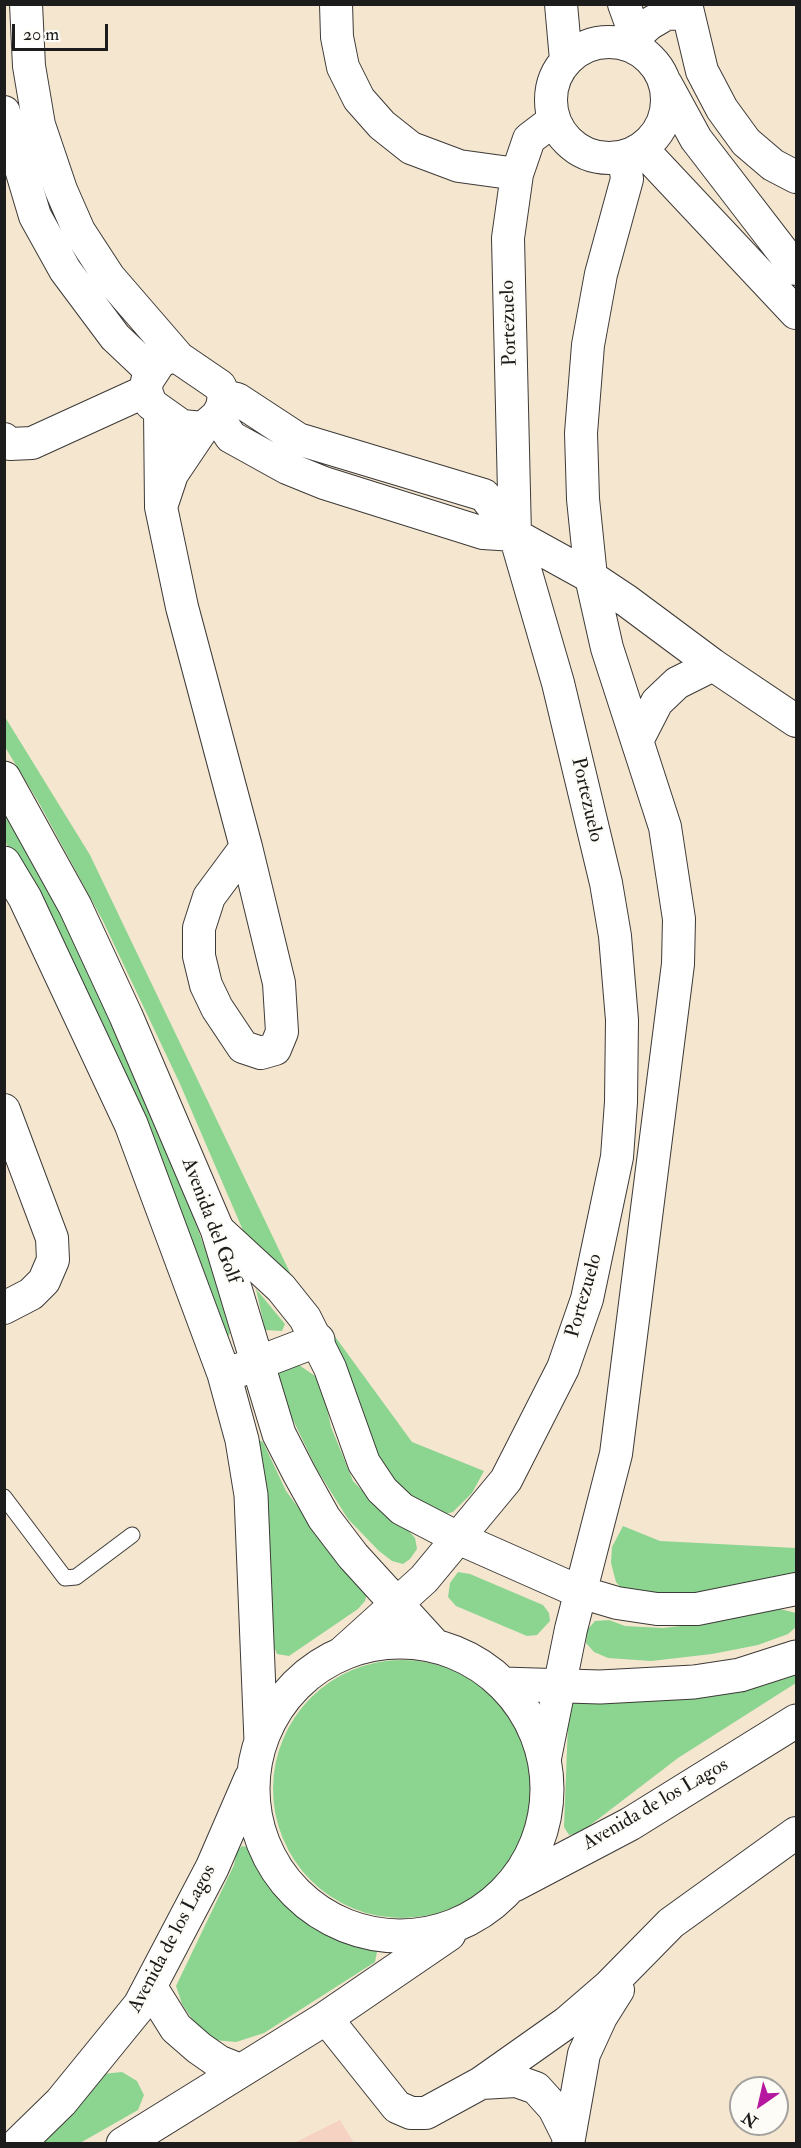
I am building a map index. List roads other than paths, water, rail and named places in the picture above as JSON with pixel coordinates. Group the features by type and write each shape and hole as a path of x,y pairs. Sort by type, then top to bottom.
{"street":[{"path":"26,4 29,66 39,124 61,190 79,231 109,277 179,358 220,386 215,413 172,474 161,507"},
{"path":"336,4 337,37 343,67 359,99 382,126 411,147 459,166 517,174"},
{"path":"561,4 566,60"},
{"path":"624,4 639,44 656,65 703,148 796,269"},
{"path":"639,44 649,24 666,14 686,9 702,71 715,96 746,142 772,165 796,177"},
{"path":"639,44 602,42 582,48 566,60 551,88 554,120 562,135 574,148 590,155 607,159 633,153 656,136 665,120 668,101 665,83"},
{"path":"687,122 715,96"},
{"path":"4,112 34,216 65,270 153,391 182,426 215,413"},
{"name":"Portezuelo","path":"342,1653 424,1579 506,1480 563,1368 587,1299 617,1157 622,1090 621,1010 615,936 606,883 558,683 515,536 508,238 517,174 529,139 554,120"},
{"path":"633,153 796,314"},
{"path":"545,1758 580,1592 616,1454 678,964 679,919 665,827 607,648 591,577 583,499 581,433 586,367 601,274 633,153"},
{"path":"179,358 168,357 153,391 161,507 182,607 246,847 279,983 282,1032 275,1049 261,1053 243,1047 217,1008 206,985 199,956 199,928 209,897 246,847"},
{"path":"4,439 10,444 32,443 153,391"},
{"path":"215,413 231,437 293,454 406,472 484,495 515,536"},
{"path":"293,454 324,483 483,533 515,536 591,577 713,665 796,721"},
{"path":"395,504 406,472"},
{"path":"638,739 657,702 677,682 713,665"},
{"name":"Avenida del Golf","path":"4,778 75,906 126,1016 217,1229 279,1434 319,1509 353,1556 435,1646"},
{"name":"Avenida del Golf","path":"4,863 25,898 131,1124 224,1374 242,1440 251,1495 257,1756 254,1806 263,1840 279,1872 302,1899 331,1919 364,1932 399,1936 435,1933 468,1921"},
{"path":"4,1110 46,1219 52,1239 53,1260 44,1281 31,1294 4,1308"},
{"path":"217,1229 281,1288 305,1318 318,1340 347,1412 364,1463 382,1490 402,1509 458,1538 580,1592 657,1610 697,1609 796,1589"},
{"path":"224,1374 257,1365 318,1340"},
{"name":"Avenida de los Lagos","path":"18,2144 47,2118 98,2060 151,1988 213,1868 273,1713 292,1689 315,1668 342,1653 383,1643 404,1641 435,1646 472,1660 503,1684 530,1718 545,1758 548,1803 537,1847 513,1886"},
{"path":"503,1684 600,1687 694,1682 740,1675 796,1657"},
{"name":"Avenida de los Lagos","path":"513,1886 630,1824 796,1721"},
{"path":"326,2018 397,2107 411,2113 426,2113 481,2083 566,2023 671,1923 796,1833"},
{"path":"123,2144 326,2018 492,1905 513,1886"},
{"path":"568,2140 584,2054 601,2017 642,1952"},
{"path":"151,1988 176,2028 206,2053 239,2070"},
{"path":"481,2083 516,2080 536,2088 554,2108 568,2140"}],"lane":[{"path":"4,1497 65,1578 76,1577 132,1535"}]}
